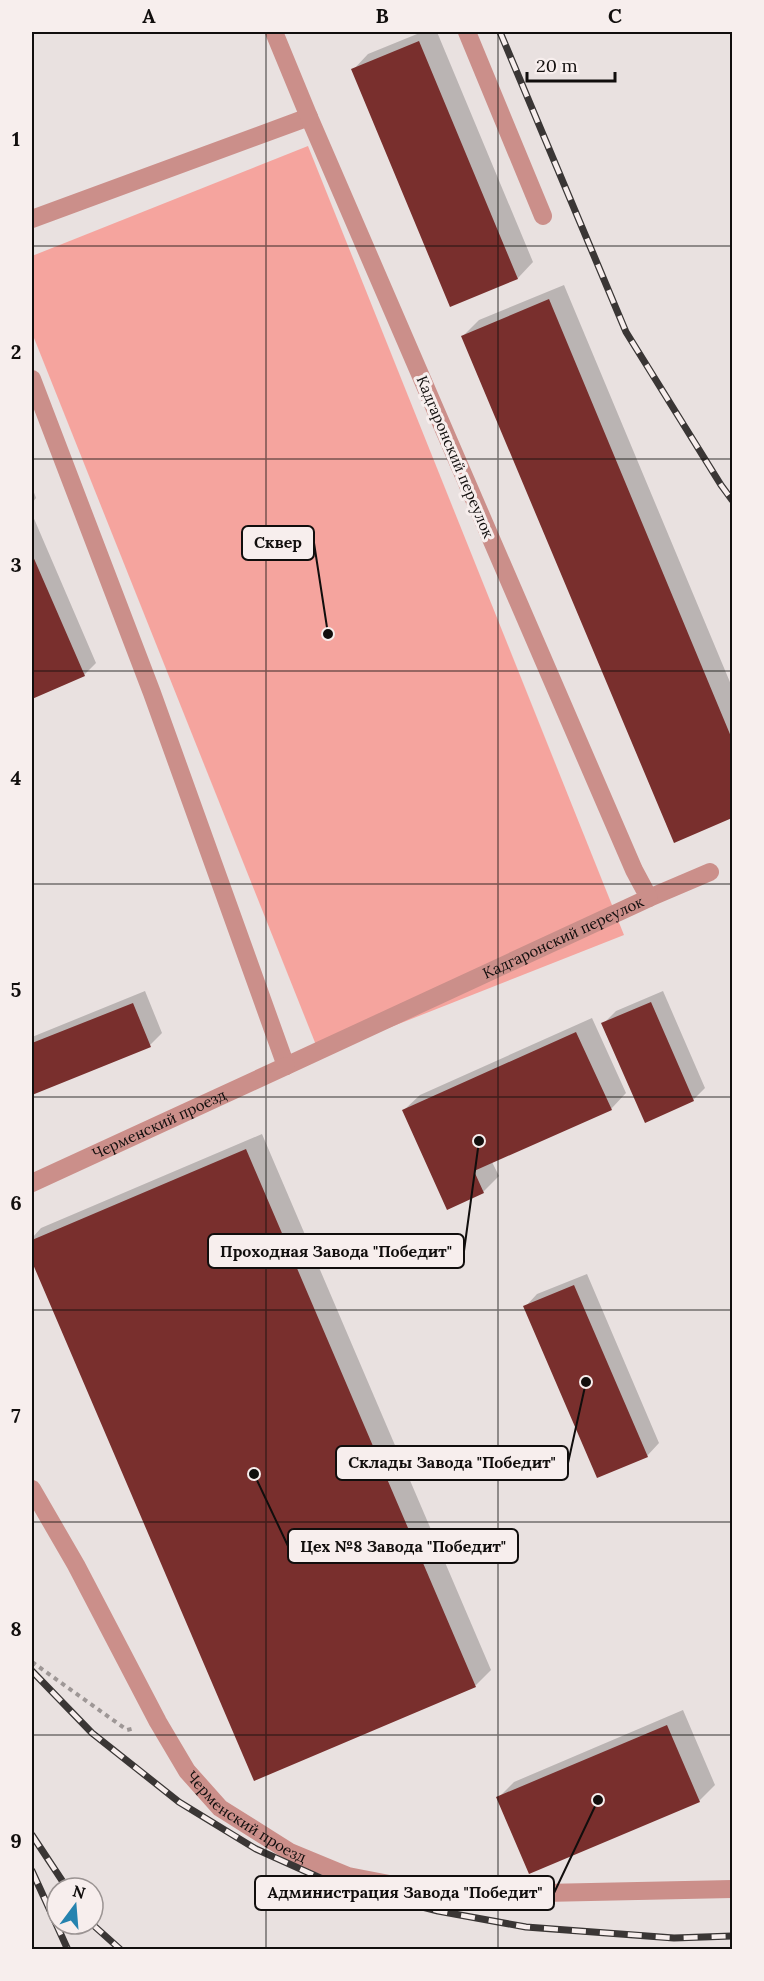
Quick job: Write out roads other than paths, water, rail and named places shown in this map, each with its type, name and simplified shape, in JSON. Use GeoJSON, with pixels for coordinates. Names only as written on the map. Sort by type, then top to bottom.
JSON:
{"type":"FeatureCollection","features":[{"type":"Feature","properties":{"kind":"street","name":"Кадгаронский переулок"},"geometry":{"type":"LineString","coordinates":[[274,32],[630,859],[649,898],[286,1066]]}},
{"type":"Feature","properties":{"kind":"street"},"geometry":{"type":"LineString","coordinates":[[467,32],[543,216]]}},
{"type":"Feature","properties":{"kind":"street"},"geometry":{"type":"LineString","coordinates":[[32,219],[309,117]]}},
{"type":"Feature","properties":{"kind":"street"},"geometry":{"type":"LineString","coordinates":[[32,379],[152,693],[286,1066]]}},
{"type":"Feature","properties":{"kind":"street"},"geometry":{"type":"LineString","coordinates":[[649,898],[710,872]]}},
{"type":"Feature","properties":{"kind":"street","name":"Черменский проезд"},"geometry":{"type":"LineString","coordinates":[[32,1183],[286,1066]]}},
{"type":"Feature","properties":{"kind":"street","name":"Черменский проезд"},"geometry":{"type":"LineString","coordinates":[[32,1489],[76,1565],[158,1722],[187,1771],[220,1808],[290,1852],[348,1876],[446,1895],[732,1889]]}},
{"type":"Feature","properties":{"kind":"railway"},"geometry":{"type":"LineString","coordinates":[[500,32],[626,332],[732,500]]}},
{"type":"Feature","properties":{"kind":"railway"},"geometry":{"type":"LineString","coordinates":[[32,1671],[92,1733],[179,1802],[256,1849],[336,1885],[438,1911],[526,1927],[674,1938],[732,1936]]}},
{"type":"Feature","properties":{"kind":"railway"},"geometry":{"type":"LineString","coordinates":[[32,1835],[59,1876]]}},
{"type":"Feature","properties":{"kind":"railway"},"geometry":{"type":"LineString","coordinates":[[32,1871],[68,1950]]}},
{"type":"Feature","properties":{"kind":"railway"},"geometry":{"type":"LineString","coordinates":[[105,1936],[121,1950]]}},
{"type":"Feature","properties":{"kind":"place","name":"Сквер"},"geometry":{"type":"Point","coordinates":[328,634]}},
{"type":"Feature","properties":{"kind":"place","name":"Проходная Завода \"Победит\""},"geometry":{"type":"Point","coordinates":[479,1141]}},
{"type":"Feature","properties":{"kind":"place","name":"Склады Завода \"Победит\""},"geometry":{"type":"Point","coordinates":[586,1382]}},
{"type":"Feature","properties":{"kind":"place","name":"Цех №8 Завода \"Победит\""},"geometry":{"type":"Point","coordinates":[254,1474]}},
{"type":"Feature","properties":{"kind":"place","name":"Администрация Завода \"Победит\""},"geometry":{"type":"Point","coordinates":[598,1800]}}]}
